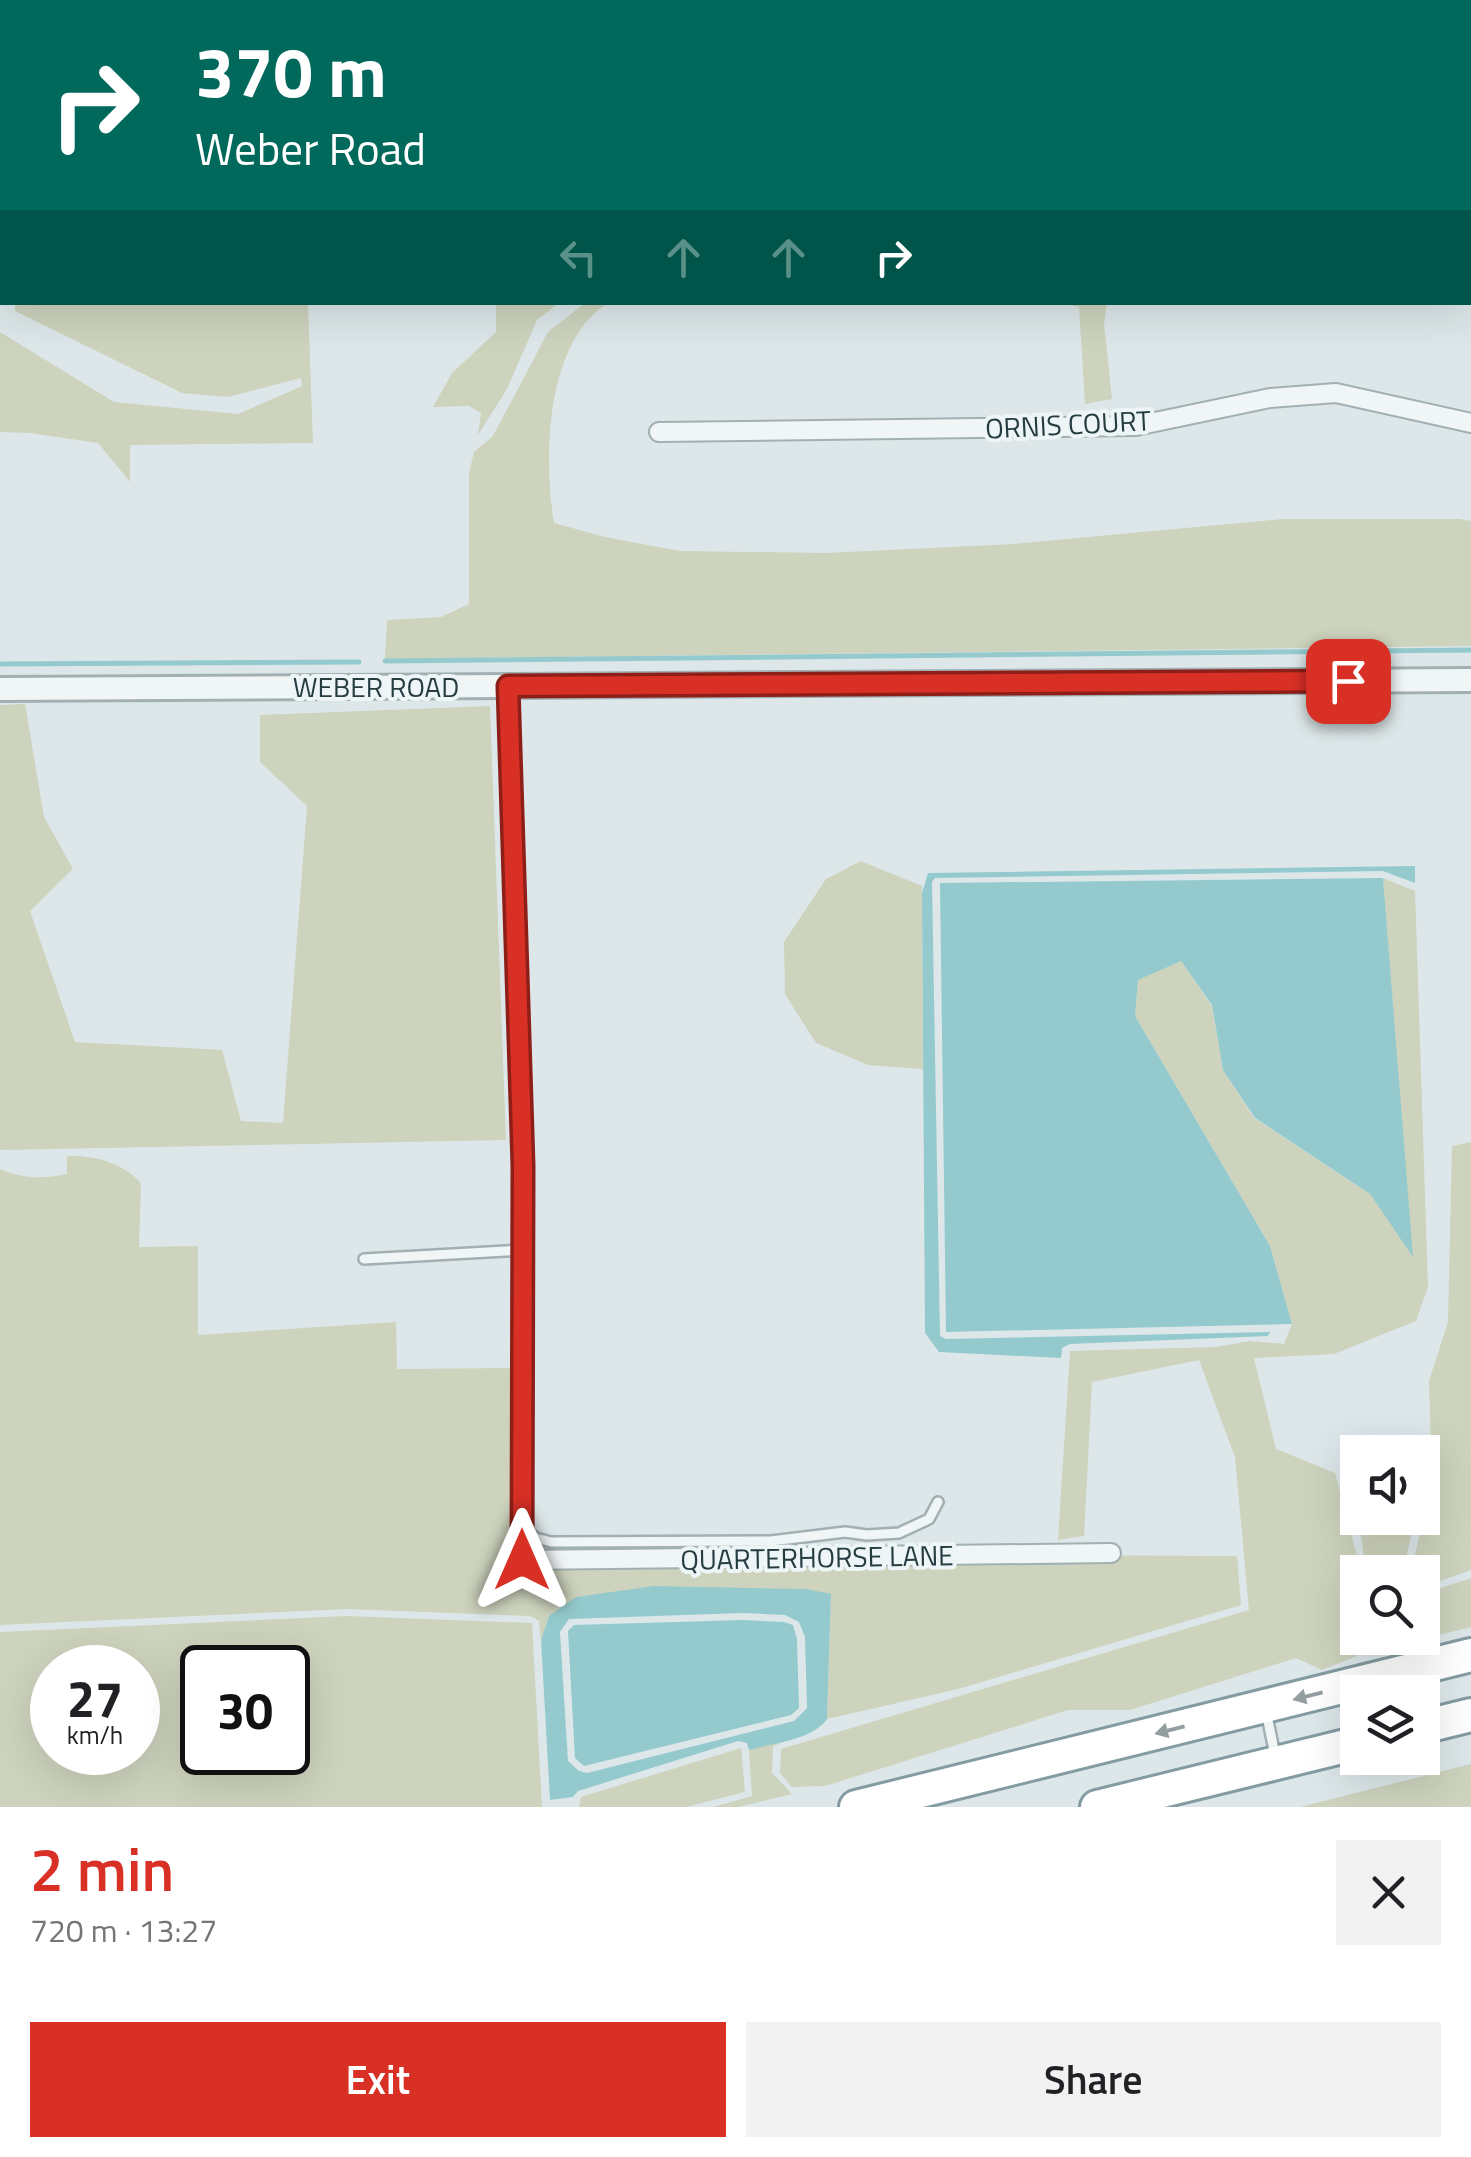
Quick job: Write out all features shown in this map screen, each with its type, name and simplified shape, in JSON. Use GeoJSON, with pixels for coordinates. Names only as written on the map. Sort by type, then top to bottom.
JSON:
{"type":"FeatureCollection","features":[{"type":"Feature","properties":{"kind":"highway"},"geometry":{"type":"LineString","coordinates":[[856,1807],[1471,1656]]}},
{"type":"Feature","properties":{"kind":"highway"},"geometry":{"type":"LineString","coordinates":[[1440,1723],[1471,1715]]}},
{"type":"Feature","properties":{"kind":"highway"},"geometry":{"type":"LineString","coordinates":[[1096,1807],[1340,1747]]}},
{"type":"Feature","properties":{"kind":"street","name":"ORNIS COURT"},"geometry":{"type":"LineString","coordinates":[[659,432],[1136,426],[1270,398],[1336,393],[1471,423]]}},
{"type":"Feature","properties":{"kind":"street","name":"WEBER ROAD"},"geometry":{"type":"LineString","coordinates":[[0,689],[1471,680]]}},
{"type":"Feature","properties":{"kind":"street"},"geometry":{"type":"LineString","coordinates":[[508,686],[523,1250],[522,1527]]}},
{"type":"Feature","properties":{"kind":"street","name":"QUARTERHORSE LANE"},"geometry":{"type":"LineString","coordinates":[[522,1527],[522,1560],[1110,1552]]}},
{"type":"Feature","properties":{"kind":"lane"},"geometry":{"type":"LineString","coordinates":[[364,1259],[523,1250]]}},
{"type":"Feature","properties":{"kind":"lane"},"geometry":{"type":"LineString","coordinates":[[522,1527],[536,1538],[551,1542],[771,1541],[845,1532],[898,1532],[929,1519],[938,1502]]}},
{"type":"Feature","properties":{"kind":"lane"},"geometry":{"type":"LineString","coordinates":[[1265,1706],[1276,1762]]}},
{"type":"Feature","properties":{"kind":"green space"},"geometry":{"type":"Polygon","coordinates":[[[15,305],[308,305],[313,443],[130,445],[130,482],[98,443],[0,432],[0,332],[114,402],[238,414],[302,386],[301,378],[228,397],[182,393],[15,311],[15,305]]]}},
{"type":"Feature","properties":{"kind":"green space"},"geometry":{"type":"Polygon","coordinates":[[[496,305],[556,305],[537,320],[507,389],[478,435],[481,413],[469,406],[433,407],[452,373],[496,332],[496,305]]]}},
{"type":"Feature","properties":{"kind":"green space"},"geometry":{"type":"Polygon","coordinates":[[[582,305],[606,305],[587,321],[561,372],[550,435],[554,523],[680,551],[826,553],[1014,544],[1283,519],[1460,519],[1471,521],[1471,646],[385,659],[387,620],[441,617],[469,604],[469,473],[474,452],[493,436],[548,332],[582,305]]]}},
{"type":"Feature","properties":{"kind":"green space"},"geometry":{"type":"Polygon","coordinates":[[[1071,305],[1107,305],[1104,323],[1112,399],[1085,404],[1079,307],[1071,305]]]}},
{"type":"Feature","properties":{"kind":"green space"},"geometry":{"type":"Polygon","coordinates":[[[25,704],[44,817],[73,869],[30,911],[75,1042],[222,1050],[241,1121],[283,1123],[307,806],[260,762],[260,715],[490,706],[506,1140],[0,1150],[0,705],[25,704]]]}},
{"type":"Feature","properties":{"kind":"green space"},"geometry":{"type":"Polygon","coordinates":[[[861,861],[922,886],[923,1069],[868,1065],[816,1043],[785,994],[784,942],[826,879],[861,861]]]}},
{"type":"Feature","properties":{"kind":"green space"},"geometry":{"type":"Polygon","coordinates":[[[1383,878],[1415,891],[1428,1287],[1416,1321],[1334,1354],[1254,1358],[1276,1449],[1335,1473],[1340,1492],[1340,1535],[1351,1535],[1357,1555],[1340,1555],[1340,1655],[1359,1655],[1322,1670],[1296,1658],[1130,1710],[1068,1710],[825,1786],[792,1787],[780,1773],[781,1749],[1249,1610],[1235,1457],[1199,1360],[1092,1382],[1084,1536],[1058,1540],[1070,1351],[1216,1347],[1250,1341],[1284,1344],[1292,1324],[1270,1246],[1135,1016],[1138,979],[1181,961],[1212,1006],[1223,1070],[1254,1118],[1370,1194],[1412,1254],[1383,878]]]}},
{"type":"Feature","properties":{"kind":"green space"},"geometry":{"type":"Polygon","coordinates":[[[1471,1142],[1471,1570],[1440,1581],[1440,1555],[1415,1555],[1419,1535],[1440,1535],[1440,1435],[1431,1435],[1429,1381],[1448,1322],[1452,1146],[1471,1142]]]}},
{"type":"Feature","properties":{"kind":"green space"},"geometry":{"type":"Polygon","coordinates":[[[67,1156],[107,1161],[141,1183],[139,1247],[198,1246],[198,1335],[396,1322],[397,1369],[518,1368],[526,1547],[833,1554],[1237,1556],[1241,1605],[958,1689],[827,1719],[831,1594],[549,1616],[541,1640],[539,1621],[530,1616],[347,1609],[0,1625],[0,1169],[33,1177],[67,1174],[67,1156]]]}},
{"type":"Feature","properties":{"kind":"green space"},"geometry":{"type":"Polygon","coordinates":[[[1361,1535],[1411,1535],[1407,1555],[1364,1555],[1361,1535]]]}},
{"type":"Feature","properties":{"kind":"green space"},"geometry":{"type":"Polygon","coordinates":[[[1471,1578],[1471,1627],[1440,1635],[1440,1588],[1471,1578]]]}},
{"type":"Feature","properties":{"kind":"green space"},"geometry":{"type":"Polygon","coordinates":[[[346,1616],[532,1623],[542,1807],[0,1807],[0,1632],[346,1616]]]}},
{"type":"Feature","properties":{"kind":"green space"},"geometry":{"type":"Polygon","coordinates":[[[784,1740],[773,1747],[772,1773],[792,1794],[738,1807],[713,1807],[752,1796],[749,1750],[784,1740]]]}},
{"type":"Feature","properties":{"kind":"green space"},"geometry":{"type":"Polygon","coordinates":[[[741,1748],[745,1792],[686,1807],[579,1807],[581,1797],[741,1748]]]}},
{"type":"Feature","properties":{"kind":"green space"},"geometry":{"type":"Polygon","coordinates":[[[1471,1764],[1471,1807],[1300,1807],[1440,1775],[1440,1772],[1471,1764]]]}},
{"type":"Feature","properties":{"kind":"water"},"geometry":{"type":"Polygon","coordinates":[[[1415,866],[1415,883],[1383,871],[935,878],[932,882],[940,1336],[946,1339],[1270,1332],[1268,1336],[1070,1344],[1062,1348],[1061,1358],[939,1352],[925,1333],[922,893],[928,873],[1415,866]]]}},
{"type":"Feature","properties":{"kind":"water"},"geometry":{"type":"Polygon","coordinates":[[[1383,878],[1413,1257],[1370,1194],[1255,1118],[1223,1070],[1212,1005],[1181,961],[1138,980],[1135,1016],[1270,1246],[1292,1324],[946,1332],[940,883],[1383,878]]]}},
{"type":"Feature","properties":{"kind":"water"},"geometry":{"type":"Polygon","coordinates":[[[654,1586],[806,1589],[831,1594],[827,1719],[812,1732],[792,1740],[749,1750],[747,1743],[738,1741],[578,1791],[573,1797],[550,1800],[541,1640],[549,1616],[576,1597],[654,1586]],[[785,1615],[569,1619],[560,1632],[568,1761],[587,1773],[794,1721],[807,1708],[805,1637],[799,1622],[785,1615]]]}},
{"type":"Feature","properties":{"kind":"water"},"geometry":{"type":"Polygon","coordinates":[[[744,1620],[793,1625],[799,1708],[791,1715],[584,1766],[575,1758],[568,1631],[574,1625],[744,1620]]]}},
{"type":"Feature","properties":{"kind":"waterway"},"geometry":{"type":"LineString","coordinates":[[385,661],[1471,650]]}},
{"type":"Feature","properties":{"kind":"waterway"},"geometry":{"type":"LineString","coordinates":[[0,664],[359,662]]}},
{"type":"Feature","properties":{"kind":"route"},"geometry":{"type":"LineString","coordinates":[[522,1560],[523,1166],[508,686],[1348,681]]}}]}
